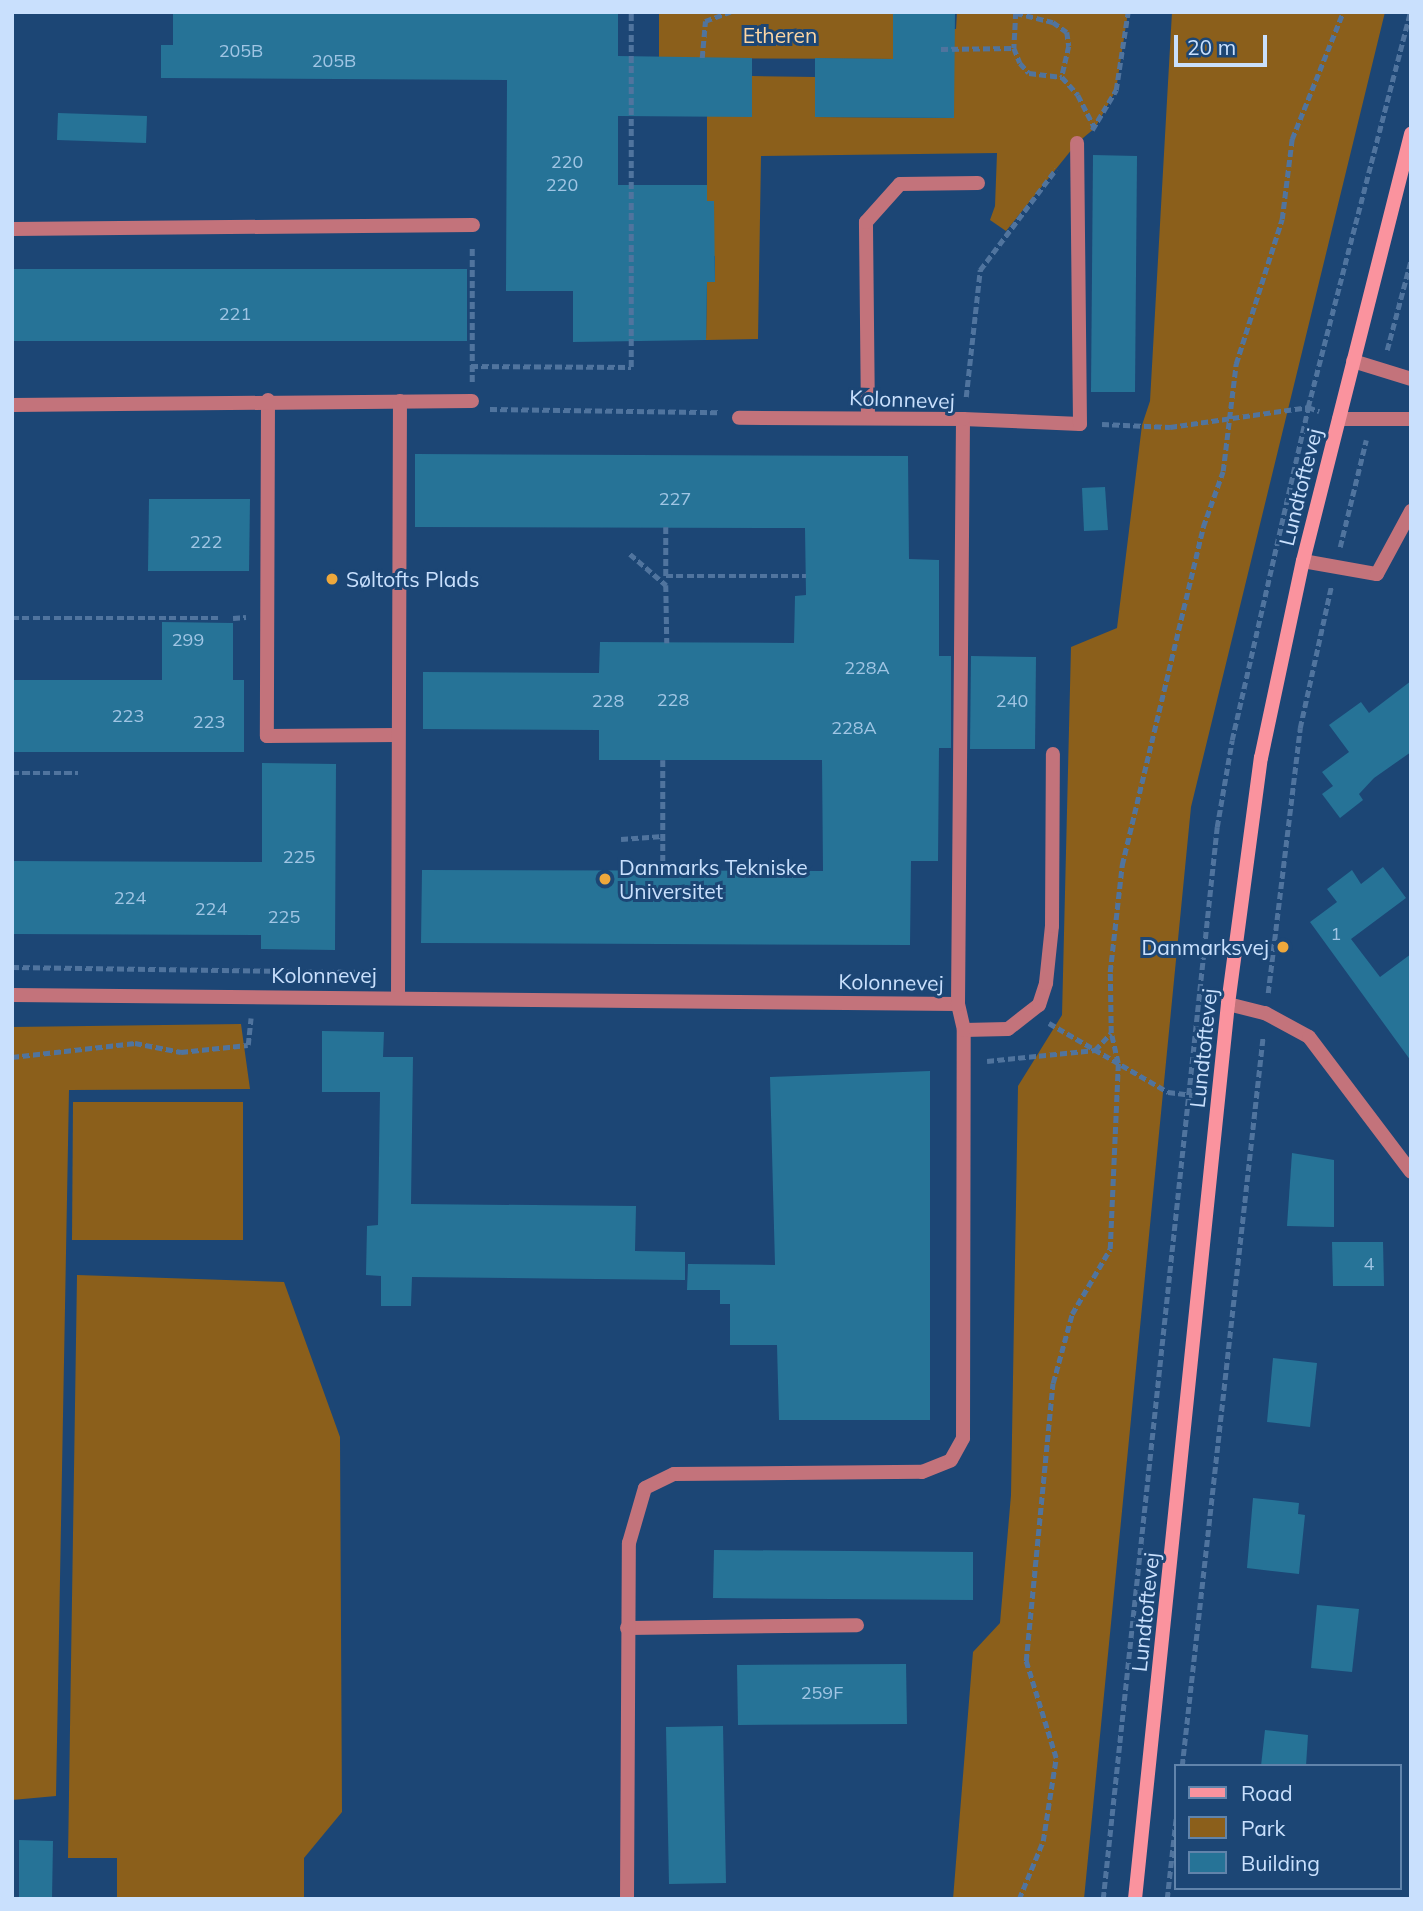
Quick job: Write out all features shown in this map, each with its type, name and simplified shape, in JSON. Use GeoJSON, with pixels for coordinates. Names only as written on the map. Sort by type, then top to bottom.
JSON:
{"type":"FeatureCollection","features":[{"type":"Feature","properties":{"kind":"street","name":"Lundtoftevej"},"geometry":{"type":"LineString","coordinates":[[1135,1899],[1228,1004],[1261,758],[1303,561],[1411,133]]}},
{"type":"Feature","properties":{"kind":"street"},"geometry":{"type":"LineString","coordinates":[[964,419],[1080,424],[1077,143]]}},
{"type":"Feature","properties":{"kind":"street"},"geometry":{"type":"LineString","coordinates":[[867,418],[866,222],[900,184],[978,183]]}},
{"type":"Feature","properties":{"kind":"street"},"geometry":{"type":"LineString","coordinates":[[12,229],[473,225]]}},
{"type":"Feature","properties":{"kind":"street"},"geometry":{"type":"LineString","coordinates":[[1353,361],[1411,379]]}},
{"type":"Feature","properties":{"kind":"street"},"geometry":{"type":"LineString","coordinates":[[12,405],[268,400],[472,401]]}},
{"type":"Feature","properties":{"kind":"street"},"geometry":{"type":"LineString","coordinates":[[268,400],[267,736],[398,735]]}},
{"type":"Feature","properties":{"kind":"street"},"geometry":{"type":"LineString","coordinates":[[398,996],[400,401]]}},
{"type":"Feature","properties":{"kind":"street","name":"Kolonnevej"},"geometry":{"type":"LineString","coordinates":[[12,995],[398,996],[958,1004],[964,419],[739,418]]}},
{"type":"Feature","properties":{"kind":"street"},"geometry":{"type":"LineString","coordinates":[[1339,419],[1411,419]]}},
{"type":"Feature","properties":{"kind":"street"},"geometry":{"type":"LineString","coordinates":[[1303,561],[1377,574],[1411,511]]}},
{"type":"Feature","properties":{"kind":"street"},"geometry":{"type":"LineString","coordinates":[[964,1030],[1008,1029],[1039,1005],[1046,983],[1052,926],[1053,754]]}},
{"type":"Feature","properties":{"kind":"street"},"geometry":{"type":"LineString","coordinates":[[627,1899],[629,1543],[645,1488],[674,1474],[922,1472],[951,1460],[963,1438],[964,1030],[958,1004]]}},
{"type":"Feature","properties":{"kind":"street"},"geometry":{"type":"LineString","coordinates":[[1228,1004],[1265,1013],[1309,1037],[1411,1172]]}},
{"type":"Feature","properties":{"kind":"street"},"geometry":{"type":"LineString","coordinates":[[627,1628],[856,1625]]}},
{"type":"Feature","properties":{"kind":"path"},"geometry":{"type":"LineString","coordinates":[[471,366],[631,367],[631,12]]}},
{"type":"Feature","properties":{"kind":"path"},"geometry":{"type":"LineString","coordinates":[[702,58],[705,21],[730,12]]}},
{"type":"Feature","properties":{"kind":"path"},"geometry":{"type":"LineString","coordinates":[[964,419],[980,270],[1077,143],[1095,128],[1116,90],[1129,12]]}},
{"type":"Feature","properties":{"kind":"path"},"geometry":{"type":"LineString","coordinates":[[1019,1899],[1043,1841],[1056,1758],[1026,1661],[1053,1383],[1072,1314],[1110,1250],[1118,1063],[1111,1033],[1110,972],[1122,865],[1203,527],[1223,471],[1236,364],[1282,219],[1292,139],[1343,12]]}},
{"type":"Feature","properties":{"kind":"path"},"geometry":{"type":"LineString","coordinates":[[1062,76],[1069,46],[1067,32],[1053,22],[1016,13],[1014,48],[1029,73],[1062,76],[1078,95],[1095,128]]}},
{"type":"Feature","properties":{"kind":"path"},"geometry":{"type":"LineString","coordinates":[[941,48],[1014,48]]}},
{"type":"Feature","properties":{"kind":"path"},"geometry":{"type":"LineString","coordinates":[[473,225],[472,401],[482,409],[728,412],[739,418]]}},
{"type":"Feature","properties":{"kind":"path"},"geometry":{"type":"LineString","coordinates":[[1384,369],[1411,260]]}},
{"type":"Feature","properties":{"kind":"path"},"geometry":{"type":"LineString","coordinates":[[1080,424],[1170,427],[1308,407]]}},
{"type":"Feature","properties":{"kind":"path"},"geometry":{"type":"LineString","coordinates":[[1182,1764],[1265,1013],[1300,729],[1371,419]]}},
{"type":"Feature","properties":{"kind":"path"},"geometry":{"type":"LineString","coordinates":[[666,527],[667,643]]}},
{"type":"Feature","properties":{"kind":"path"},"geometry":{"type":"LineString","coordinates":[[630,554],[666,585]]}},
{"type":"Feature","properties":{"kind":"path"},"geometry":{"type":"LineString","coordinates":[[666,576],[806,576]]}},
{"type":"Feature","properties":{"kind":"path"},"geometry":{"type":"LineString","coordinates":[[12,618],[221,618]]}},
{"type":"Feature","properties":{"kind":"path"},"geometry":{"type":"LineString","coordinates":[[663,760],[663,871]]}},
{"type":"Feature","properties":{"kind":"path"},"geometry":{"type":"LineString","coordinates":[[12,773],[78,773]]}},
{"type":"Feature","properties":{"kind":"path"},"geometry":{"type":"LineString","coordinates":[[621,839],[663,835]]}},
{"type":"Feature","properties":{"kind":"path"},"geometry":{"type":"LineString","coordinates":[[12,967],[396,972]]}},
{"type":"Feature","properties":{"kind":"path"},"geometry":{"type":"LineString","coordinates":[[12,1057],[135,1043],[181,1052],[248,1045],[254,995]]}},
{"type":"Feature","properties":{"kind":"path"},"geometry":{"type":"LineString","coordinates":[[1031,1012],[1168,1092],[1218,1097]]}},
{"type":"Feature","properties":{"kind":"path"},"geometry":{"type":"LineString","coordinates":[[964,1062],[1095,1050],[1111,1033]]}},
{"type":"Feature","properties":{"kind":"path"},"geometry":{"type":"LineString","coordinates":[[1167,1899],[1174,1835]]}},
{"type":"Feature","properties":{"kind":"green space","name":"Etheren"},"geometry":{"type":"Polygon","coordinates":[[[659,12],[893,12],[901,59],[659,58],[659,12]]]}},
{"type":"Feature","properties":{"kind":"green space"},"geometry":{"type":"Polygon","coordinates":[[[957,12],[1128,12],[1116,90],[1095,128],[1077,143],[1006,231],[990,220],[995,206],[997,153],[761,156],[758,339],[706,340],[707,282],[715,281],[715,256],[706,256],[714,212],[714,201],[707,201],[707,116],[752,116],[752,76],[815,77],[815,117],[954,118],[954,58],[941,29],[956,29],[957,12]]]}},
{"type":"Feature","properties":{"kind":"green space"},"geometry":{"type":"Polygon","coordinates":[[[1172,12],[1385,12],[1191,807],[1084,1899],[953,1899],[973,1652],[1000,1623],[1011,1495],[1018,1086],[1062,1015],[1071,647],[1117,628],[1142,425],[1150,401],[1172,12]]]}},
{"type":"Feature","properties":{"kind":"green space"},"geometry":{"type":"Polygon","coordinates":[[[241,1024],[250,1089],[69,1090],[56,1796],[12,1800],[12,1027],[241,1024]]]}},
{"type":"Feature","properties":{"kind":"green space"},"geometry":{"type":"Polygon","coordinates":[[[73,1102],[243,1102],[243,1240],[72,1240],[73,1102]]]}},
{"type":"Feature","properties":{"kind":"green space"},"geometry":{"type":"Polygon","coordinates":[[[77,1275],[284,1282],[340,1437],[342,1812],[304,1858],[304,1899],[117,1899],[117,1858],[68,1858],[77,1275]]]}},
{"type":"Feature","properties":{"kind":"building"},"geometry":{"type":"Polygon","coordinates":[[[173,12],[618,12],[618,56],[752,58],[752,117],[618,116],[618,185],[707,185],[707,201],[714,201],[715,282],[707,282],[706,340],[573,342],[573,291],[506,291],[507,80],[161,78],[161,45],[173,45],[173,12]]]}},
{"type":"Feature","properties":{"kind":"building"},"geometry":{"type":"Polygon","coordinates":[[[893,12],[955,12],[954,118],[815,117],[815,58],[893,59],[893,12]]]}},
{"type":"Feature","properties":{"kind":"building"},"geometry":{"type":"Polygon","coordinates":[[[58,113],[147,116],[146,143],[57,140],[58,113]]]}},
{"type":"Feature","properties":{"kind":"building"},"geometry":{"type":"Polygon","coordinates":[[[1093,155],[1137,156],[1135,392],[1091,392],[1093,155]]]}},
{"type":"Feature","properties":{"kind":"building"},"geometry":{"type":"Polygon","coordinates":[[[12,269],[467,269],[467,341],[12,341],[12,269]]]}},
{"type":"Feature","properties":{"kind":"building"},"geometry":{"type":"Polygon","coordinates":[[[415,454],[908,456],[909,559],[939,560],[939,656],[951,656],[951,748],[939,748],[938,861],[911,861],[910,945],[421,943],[422,870],[823,871],[822,760],[599,760],[599,730],[423,729],[423,672],[599,673],[600,642],[794,643],[795,596],[806,595],[805,528],[415,527],[415,454]]]}},
{"type":"Feature","properties":{"kind":"building"},"geometry":{"type":"Polygon","coordinates":[[[1105,487],[1108,530],[1084,531],[1082,488],[1105,487]]]}},
{"type":"Feature","properties":{"kind":"building"},"geometry":{"type":"Polygon","coordinates":[[[149,499],[250,499],[249,571],[148,571],[149,499]]]}},
{"type":"Feature","properties":{"kind":"building"},"geometry":{"type":"Polygon","coordinates":[[[162,622],[233,623],[233,680],[244,680],[244,752],[12,752],[12,680],[162,680],[162,622]]]}},
{"type":"Feature","properties":{"kind":"building"},"geometry":{"type":"Polygon","coordinates":[[[971,656],[1036,657],[1035,749],[970,749],[971,656]]]}},
{"type":"Feature","properties":{"kind":"building"},"geometry":{"type":"Polygon","coordinates":[[[1411,681],[1411,752],[1374,778],[1359,794],[1363,800],[1340,818],[1322,794],[1333,786],[1322,772],[1349,752],[1329,725],[1361,702],[1369,713],[1411,681]]]}},
{"type":"Feature","properties":{"kind":"building"},"geometry":{"type":"Polygon","coordinates":[[[262,763],[336,764],[335,950],[261,949],[261,935],[12,934],[12,861],[262,862],[262,763]]]}},
{"type":"Feature","properties":{"kind":"building"},"geometry":{"type":"Polygon","coordinates":[[[1383,867],[1406,898],[1351,939],[1380,977],[1411,954],[1411,1061],[1310,922],[1337,902],[1327,889],[1352,870],[1361,884],[1383,867]]]}},
{"type":"Feature","properties":{"kind":"building"},"geometry":{"type":"Polygon","coordinates":[[[322,1031],[384,1032],[383,1057],[413,1057],[411,1204],[636,1206],[635,1251],[685,1252],[685,1280],[412,1277],[411,1306],[381,1306],[381,1276],[366,1275],[367,1226],[378,1225],[380,1092],[322,1092],[322,1031]]]}},
{"type":"Feature","properties":{"kind":"building"},"geometry":{"type":"Polygon","coordinates":[[[930,1071],[930,1420],[779,1420],[777,1345],[730,1345],[730,1304],[720,1304],[720,1290],[687,1290],[688,1264],[775,1265],[770,1077],[930,1071]]]}},
{"type":"Feature","properties":{"kind":"building"},"geometry":{"type":"Polygon","coordinates":[[[1292,1153],[1334,1160],[1334,1227],[1287,1226],[1292,1153]]]}},
{"type":"Feature","properties":{"kind":"building"},"geometry":{"type":"Polygon","coordinates":[[[1332,1242],[1383,1242],[1384,1286],[1333,1286],[1332,1242]]]}},
{"type":"Feature","properties":{"kind":"building"},"geometry":{"type":"Polygon","coordinates":[[[1273,1358],[1317,1363],[1310,1427],[1267,1422],[1273,1358]]]}},
{"type":"Feature","properties":{"kind":"building"},"geometry":{"type":"Polygon","coordinates":[[[1253,1498],[1299,1503],[1298,1514],[1305,1515],[1299,1574],[1247,1568],[1253,1498]]]}},
{"type":"Feature","properties":{"kind":"building"},"geometry":{"type":"Polygon","coordinates":[[[714,1550],[973,1552],[973,1600],[713,1598],[714,1550]]]}},
{"type":"Feature","properties":{"kind":"building"},"geometry":{"type":"Polygon","coordinates":[[[1317,1605],[1359,1609],[1352,1672],[1311,1668],[1317,1605]]]}},
{"type":"Feature","properties":{"kind":"building"},"geometry":{"type":"Polygon","coordinates":[[[906,1664],[907,1724],[738,1725],[737,1665],[906,1664]]]}},
{"type":"Feature","properties":{"kind":"building"},"geometry":{"type":"Polygon","coordinates":[[[723,1726],[726,1883],[669,1884],[666,1727],[723,1726]]]}},
{"type":"Feature","properties":{"kind":"building"},"geometry":{"type":"Polygon","coordinates":[[[1265,1730],[1308,1735],[1306,1764],[1261,1764],[1265,1730]]]}},
{"type":"Feature","properties":{"kind":"building"},"geometry":{"type":"Polygon","coordinates":[[[19,1840],[53,1841],[52,1899],[19,1899],[19,1840]]]}},
{"type":"Feature","properties":{"kind":"place","name":"Søltofts Plads"},"geometry":{"type":"Point","coordinates":[332,579]}},
{"type":"Feature","properties":{"kind":"place","name":"Danmarks Tekniske Universitet"},"geometry":{"type":"Point","coordinates":[605,879]}},
{"type":"Feature","properties":{"kind":"place","name":"Danmarksvej"},"geometry":{"type":"Point","coordinates":[1283,947]}}]}
